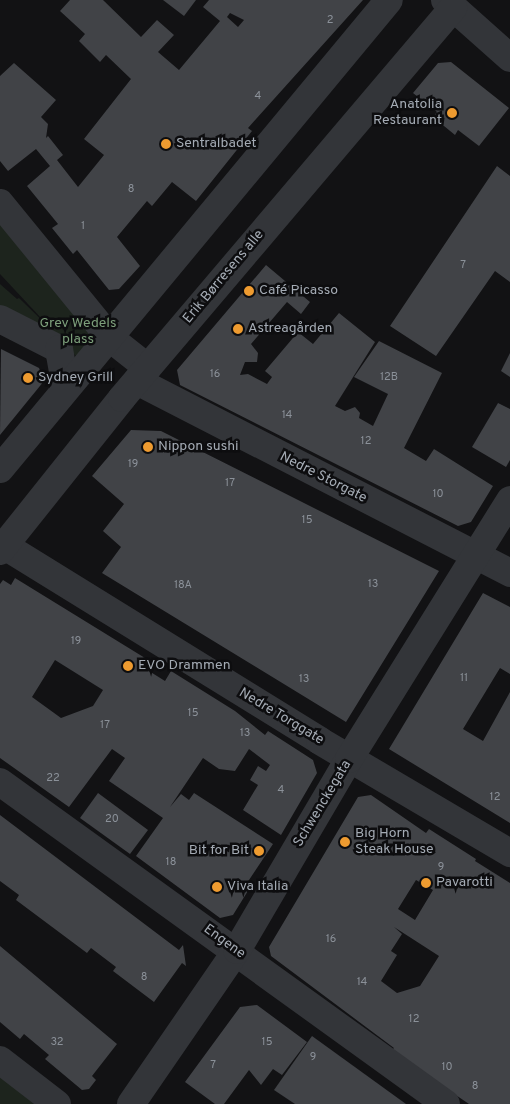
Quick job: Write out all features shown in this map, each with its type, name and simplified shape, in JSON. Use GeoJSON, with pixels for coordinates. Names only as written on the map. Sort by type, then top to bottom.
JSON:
{"type":"FeatureCollection","features":[{"type":"Feature","properties":{"kind":"street"},"geometry":{"type":"LineString","coordinates":[[0,469],[390,0]]}},
{"type":"Feature","properties":{"kind":"street"},"geometry":{"type":"LineString","coordinates":[[449,4],[510,58]]}},
{"type":"Feature","properties":{"kind":"street","name":"Erik Børresens alle"},"geometry":{"type":"LineString","coordinates":[[1,547],[449,4]]}},
{"type":"Feature","properties":{"kind":"street","name":"Nedre Storgate"},"geometry":{"type":"LineString","coordinates":[[0,203],[110,338],[143,375],[510,573]]}},
{"type":"Feature","properties":{"kind":"street"},"geometry":{"type":"LineString","coordinates":[[0,319],[59,349],[66,388]]}},
{"type":"Feature","properties":{"kind":"street","name":"Schwenckegata"},"geometry":{"type":"LineString","coordinates":[[131,1104],[237,950],[349,759],[510,500]]}},
{"type":"Feature","properties":{"kind":"street","name":"Nedre Torggate"},"geometry":{"type":"LineString","coordinates":[[1,547],[349,759],[510,854]]}},
{"type":"Feature","properties":{"kind":"street","name":"Engene"},"geometry":{"type":"LineString","coordinates":[[0,782],[237,950],[446,1104]]}},
{"type":"Feature","properties":{"kind":"street"},"geometry":{"type":"LineString","coordinates":[[0,1060],[57,1104]]}},
{"type":"Feature","properties":{"kind":"green space","name":"Grev Wedels plass"},"geometry":{"type":"Polygon","coordinates":[[[0,203],[110,338],[87,367],[74,354],[0,318],[0,284],[17,299],[19,298],[55,333],[0,274],[0,203]]]}},
{"type":"Feature","properties":{"kind":"green space"},"geometry":{"type":"Polygon","coordinates":[[[0,1074],[36,1104],[0,1104],[0,1074]]]}},
{"type":"Feature","properties":{"kind":"building","name":"Sentralbadet"},"geometry":{"type":"Polygon","coordinates":[[[70,0],[103,0],[141,37],[157,20],[174,35],[158,52],[179,70],[220,21],[203,7],[209,0],[363,0],[248,128],[252,131],[196,201],[172,182],[152,206],[147,201],[117,237],[140,266],[119,289],[109,290],[77,250],[73,254],[52,228],[58,224],[27,186],[50,166],[36,149],[8,171],[0,161],[0,76],[14,63],[56,100],[41,117],[48,124],[46,138],[48,136],[63,155],[57,160],[78,187],[104,155],[84,139],[131,79],[106,55],[100,62],[79,41],[85,34],[60,11],[70,0]],[[230,13],[227,17],[238,27],[244,20],[230,13]]]}},
{"type":"Feature","properties":{"kind":"building"},"geometry":{"type":"Polygon","coordinates":[[[163,0],[196,0],[184,16],[163,0]]]}},
{"type":"Feature","properties":{"kind":"building"},"geometry":{"type":"Polygon","coordinates":[[[451,62],[509,108],[479,146],[458,130],[455,135],[433,117],[437,112],[413,93],[438,63],[451,62]]]}},
{"type":"Feature","properties":{"kind":"building"},"geometry":{"type":"Polygon","coordinates":[[[497,166],[510,176],[510,282],[495,271],[436,356],[390,326],[497,166]]]}},
{"type":"Feature","properties":{"kind":"building"},"geometry":{"type":"Polygon","coordinates":[[[266,265],[310,302],[301,314],[287,302],[251,344],[258,353],[257,362],[245,362],[240,375],[248,374],[267,384],[272,377],[265,371],[298,332],[313,344],[339,313],[375,342],[335,406],[345,411],[355,407],[360,413],[359,418],[373,426],[388,394],[354,377],[379,341],[442,373],[404,448],[426,461],[434,449],[493,486],[471,522],[458,526],[180,385],[177,370],[266,265]]]}},
{"type":"Feature","properties":{"kind":"building"},"geometry":{"type":"Polygon","coordinates":[[[1,349],[39,368],[44,381],[0,435],[1,349]]]}},
{"type":"Feature","properties":{"kind":"building"},"geometry":{"type":"Polygon","coordinates":[[[510,353],[510,377],[501,371],[510,353]]]}},
{"type":"Feature","properties":{"kind":"building"},"geometry":{"type":"Polygon","coordinates":[[[498,403],[510,409],[510,460],[506,467],[472,447],[498,403]]]}},
{"type":"Feature","properties":{"kind":"building"},"geometry":{"type":"Polygon","coordinates":[[[131,430],[161,431],[439,571],[346,722],[102,573],[121,547],[103,531],[124,504],[92,476],[131,430]]]}},
{"type":"Feature","properties":{"kind":"building"},"geometry":{"type":"Polygon","coordinates":[[[15,578],[145,658],[141,666],[165,681],[171,671],[235,711],[265,735],[268,731],[313,760],[317,773],[281,835],[243,810],[258,785],[250,780],[258,766],[266,771],[270,765],[249,749],[235,771],[219,769],[203,758],[170,807],[181,794],[189,800],[194,793],[273,844],[247,883],[251,886],[233,915],[220,918],[136,856],[163,818],[109,781],[125,758],[112,749],[69,807],[0,758],[0,584],[3,580],[11,585],[15,578]],[[55,660],[32,697],[61,718],[93,706],[103,690],[55,660]]]}},
{"type":"Feature","properties":{"kind":"building"},"geometry":{"type":"Polygon","coordinates":[[[483,593],[510,607],[510,674],[500,668],[463,729],[483,741],[510,692],[510,823],[389,749],[483,593]]]}},
{"type":"Feature","properties":{"kind":"building"},"geometry":{"type":"Polygon","coordinates":[[[98,793],[148,830],[130,854],[80,818],[98,793]]]}},
{"type":"Feature","properties":{"kind":"building"},"geometry":{"type":"Polygon","coordinates":[[[371,795],[426,833],[429,829],[510,883],[510,1104],[469,1104],[391,1051],[394,1048],[271,956],[269,947],[358,797],[371,795]],[[416,880],[398,909],[415,920],[433,890],[416,880]],[[394,927],[402,934],[391,951],[397,955],[381,981],[397,993],[420,986],[439,956],[394,927]]]}},
{"type":"Feature","properties":{"kind":"building"},"geometry":{"type":"Polygon","coordinates":[[[0,815],[179,950],[183,945],[186,966],[182,963],[154,1002],[113,971],[116,967],[91,948],[87,953],[16,900],[19,895],[0,881],[0,815]]]}},
{"type":"Feature","properties":{"kind":"building"},"geometry":{"type":"Polygon","coordinates":[[[0,946],[117,1044],[92,1076],[96,1080],[89,1089],[82,1090],[45,1059],[49,1055],[24,1034],[20,1039],[0,1022],[0,946]]]}},
{"type":"Feature","properties":{"kind":"building"},"geometry":{"type":"Polygon","coordinates":[[[257,1005],[307,1042],[282,1075],[273,1069],[261,1085],[249,1070],[224,1104],[215,1104],[185,1082],[240,1007],[257,1005]]]}},
{"type":"Feature","properties":{"kind":"building"},"geometry":{"type":"Polygon","coordinates":[[[312,1036],[406,1104],[295,1104],[274,1090],[312,1036]]]}},
{"type":"Feature","properties":{"kind":"place","name":"Anatolia Restaurant"},"geometry":{"type":"Point","coordinates":[452,113]}},
{"type":"Feature","properties":{"kind":"place","name":"Sentralbadet"},"geometry":{"type":"Point","coordinates":[166,144]}},
{"type":"Feature","properties":{"kind":"place","name":"Café Picasso"},"geometry":{"type":"Point","coordinates":[249,291]}},
{"type":"Feature","properties":{"kind":"place","name":"Astreagården"},"geometry":{"type":"Point","coordinates":[238,329]}},
{"type":"Feature","properties":{"kind":"place","name":"Sydney Grill"},"geometry":{"type":"Point","coordinates":[28,378]}},
{"type":"Feature","properties":{"kind":"place","name":"Nippon sushi"},"geometry":{"type":"Point","coordinates":[148,447]}},
{"type":"Feature","properties":{"kind":"place","name":"EVO Drammen"},"geometry":{"type":"Point","coordinates":[128,666]}},
{"type":"Feature","properties":{"kind":"place","name":"Big Horn Steak House"},"geometry":{"type":"Point","coordinates":[345,842]}},
{"type":"Feature","properties":{"kind":"place","name":"Bit for Bit"},"geometry":{"type":"Point","coordinates":[259,851]}},
{"type":"Feature","properties":{"kind":"place","name":"Pavarotti"},"geometry":{"type":"Point","coordinates":[426,883]}},
{"type":"Feature","properties":{"kind":"place","name":"Viva Italia"},"geometry":{"type":"Point","coordinates":[217,887]}}]}
